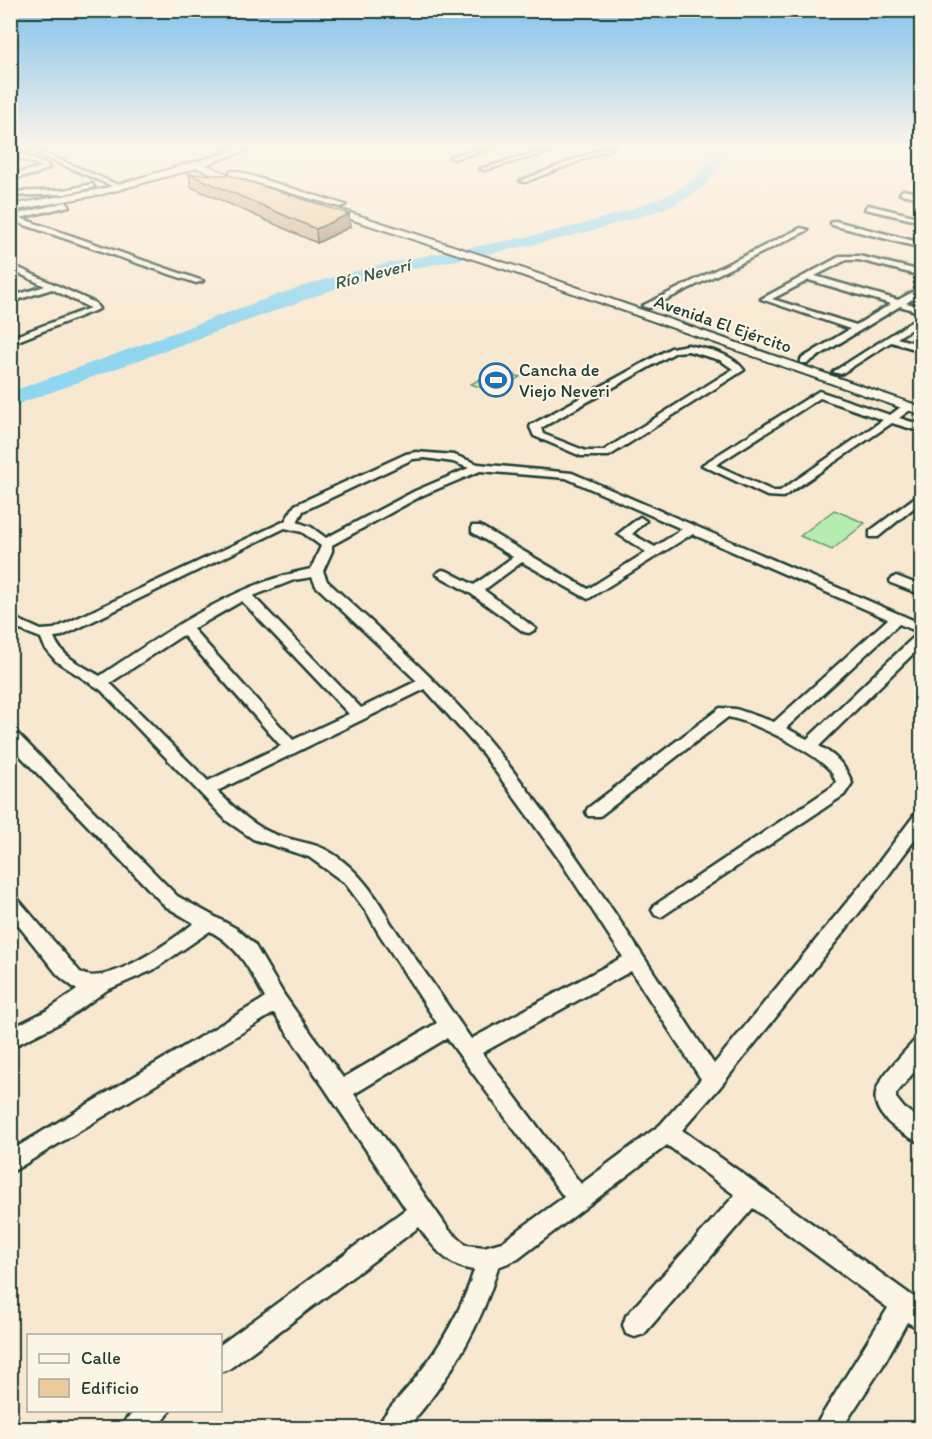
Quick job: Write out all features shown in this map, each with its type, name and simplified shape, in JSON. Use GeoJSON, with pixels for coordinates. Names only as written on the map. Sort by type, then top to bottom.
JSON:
{"type":"FeatureCollection","features":[{"type":"Feature","properties":{"kind":"street"},"geometry":{"type":"LineString","coordinates":[[11,214],[199,281]]}},
{"type":"Feature","properties":{"kind":"street","name":"Avenida El Ejército"},"geometry":{"type":"LineString","coordinates":[[344,214],[514,269],[921,411]]}},
{"type":"Feature","properties":{"kind":"street","name":"Avenida El Ejército"},"geometry":{"type":"LineString","coordinates":[[372,214],[528,264],[921,400]]}},
{"type":"Feature","properties":{"kind":"street"},"geometry":{"type":"LineString","coordinates":[[897,214],[921,220]]}},
{"type":"Feature","properties":{"kind":"street"},"geometry":{"type":"LineString","coordinates":[[835,223],[921,246]]}},
{"type":"Feature","properties":{"kind":"street"},"geometry":{"type":"LineString","coordinates":[[646,306],[804,230]]}},
{"type":"Feature","properties":{"kind":"street"},"geometry":{"type":"LineString","coordinates":[[856,328],[765,299],[844,258],[851,257],[921,274]]}},
{"type":"Feature","properties":{"kind":"street"},"geometry":{"type":"LineString","coordinates":[[10,266],[92,305],[95,309],[10,341]]}},
{"type":"Feature","properties":{"kind":"street"},"geometry":{"type":"LineString","coordinates":[[809,277],[921,310]]}},
{"type":"Feature","properties":{"kind":"street"},"geometry":{"type":"LineString","coordinates":[[10,300],[53,286]]}},
{"type":"Feature","properties":{"kind":"street"},"geometry":{"type":"LineString","coordinates":[[804,361],[921,289]]}},
{"type":"Feature","properties":{"kind":"street"},"geometry":{"type":"LineString","coordinates":[[838,372],[921,318]]}},
{"type":"Feature","properties":{"kind":"street"},"geometry":{"type":"LineString","coordinates":[[890,339],[921,348]]}},
{"type":"Feature","properties":{"kind":"street"},"geometry":{"type":"LineString","coordinates":[[715,354],[733,363],[739,370],[605,454],[585,454],[539,436],[536,432],[535,427],[674,350],[688,348],[715,354],[729,344]]}},
{"type":"Feature","properties":{"kind":"street"},"geometry":{"type":"LineString","coordinates":[[909,406],[891,419],[783,494],[771,494],[708,465],[819,394],[891,419],[921,429]]}},
{"type":"Feature","properties":{"kind":"street"},"geometry":{"type":"LineString","coordinates":[[290,524],[298,508],[404,457],[427,455],[459,460],[475,467],[568,475],[921,629]]}},
{"type":"Feature","properties":{"kind":"street"},"geometry":{"type":"LineString","coordinates":[[326,543],[419,493],[475,470],[475,467]]}},
{"type":"Feature","properties":{"kind":"street"},"geometry":{"type":"LineString","coordinates":[[874,534],[921,495]]}},
{"type":"Feature","properties":{"kind":"street"},"geometry":{"type":"LineString","coordinates":[[640,521],[624,534],[655,552]]}},
{"type":"Feature","properties":{"kind":"street"},"geometry":{"type":"LineString","coordinates":[[10,620],[33,632],[57,633],[282,525],[298,525],[326,543]]}},
{"type":"Feature","properties":{"kind":"street"},"geometry":{"type":"LineString","coordinates":[[476,529],[588,594],[691,529]]}},
{"type":"Feature","properties":{"kind":"street"},"geometry":{"type":"LineString","coordinates":[[326,543],[326,552],[320,558],[317,572],[326,588],[428,682],[488,750],[567,857],[713,1080]]}},
{"type":"Feature","properties":{"kind":"street"},"geometry":{"type":"LineString","coordinates":[[475,590],[522,557]]}},
{"type":"Feature","properties":{"kind":"street"},"geometry":{"type":"LineString","coordinates":[[100,683],[185,628],[245,596],[288,576],[317,572]]}},
{"type":"Feature","properties":{"kind":"street"},"geometry":{"type":"LineString","coordinates":[[442,574],[475,590],[529,629]]}},
{"type":"Feature","properties":{"kind":"street"},"geometry":{"type":"LineString","coordinates":[[896,580],[921,591]]}},
{"type":"Feature","properties":{"kind":"street"},"geometry":{"type":"LineString","coordinates":[[245,596],[359,715]]}},
{"type":"Feature","properties":{"kind":"street"},"geometry":{"type":"LineString","coordinates":[[776,729],[897,618]]}},
{"type":"Feature","properties":{"kind":"street"},"geometry":{"type":"LineString","coordinates":[[185,628],[291,748]]}},
{"type":"Feature","properties":{"kind":"street"},"geometry":{"type":"LineString","coordinates":[[46,634],[61,658],[100,683],[208,789],[222,807],[245,826],[276,842],[314,852],[351,878],[375,909],[384,927],[450,1026],[578,1198]]}},
{"type":"Feature","properties":{"kind":"street"},"geometry":{"type":"LineString","coordinates":[[808,747],[921,637]]}},
{"type":"Feature","properties":{"kind":"street"},"geometry":{"type":"LineString","coordinates":[[208,789],[428,682]]}},
{"type":"Feature","properties":{"kind":"street"},"geometry":{"type":"LineString","coordinates":[[594,812],[725,712],[735,712],[776,729],[808,747],[839,770],[844,783],[838,791],[661,910]]}},
{"type":"Feature","properties":{"kind":"street"},"geometry":{"type":"LineString","coordinates":[[10,735],[171,901],[185,911],[218,926],[240,941],[277,1000],[342,1090],[422,1211],[457,1253],[468,1257],[489,1258],[510,1251],[667,1132],[713,1080],[876,879],[921,817]]}},
{"type":"Feature","properties":{"kind":"street"},"geometry":{"type":"LineString","coordinates":[[10,902],[74,979],[85,984],[100,984]]}},
{"type":"Feature","properties":{"kind":"street"},"geometry":{"type":"LineString","coordinates":[[10,1039],[55,1016],[100,984],[127,974],[175,947],[209,922]]}},
{"type":"Feature","properties":{"kind":"street"},"geometry":{"type":"LineString","coordinates":[[468,1051],[633,961]]}},
{"type":"Feature","properties":{"kind":"street"},"geometry":{"type":"LineString","coordinates":[[10,1163],[277,1000]]}},
{"type":"Feature","properties":{"kind":"street"},"geometry":{"type":"LineString","coordinates":[[342,1090],[450,1026]]}},
{"type":"Feature","properties":{"kind":"street"},"geometry":{"type":"LineString","coordinates":[[921,1046],[886,1091],[884,1099],[887,1108],[921,1133]]}},
{"type":"Feature","properties":{"kind":"street"},"geometry":{"type":"LineString","coordinates":[[667,1132],[913,1311],[873,1358],[827,1428]]}},
{"type":"Feature","properties":{"kind":"street"},"geometry":{"type":"LineString","coordinates":[[635,1325],[751,1193]]}},
{"type":"Feature","properties":{"kind":"street"},"geometry":{"type":"LineString","coordinates":[[222,1359],[422,1211]]}},
{"type":"Feature","properties":{"kind":"street"},"geometry":{"type":"LineString","coordinates":[[390,1428],[424,1392],[459,1334],[479,1295],[489,1258]]}},
{"type":"Feature","properties":{"kind":"street"},"geometry":{"type":"LineString","coordinates":[[135,1428],[155,1412]]}},
{"type":"Feature","properties":{"kind":"green space","name":"Cancha de Viejo Neveri"},"geometry":{"type":"Polygon","coordinates":[[[498,369],[520,377],[493,392],[471,384],[498,369]]]}},
{"type":"Feature","properties":{"kind":"green space"},"geometry":{"type":"Polygon","coordinates":[[[834,510],[865,523],[832,550],[800,536],[834,510]]]}},
{"type":"Feature","properties":{"kind":"building"},"geometry":{"type":"Polygon","coordinates":[[[282,214],[349,214],[316,229],[282,214]]]}},
{"type":"Feature","properties":{"kind":"waterway","name":"Río Neverí"},"geometry":{"type":"LineString","coordinates":[[10,400],[275,302],[336,282],[398,266],[563,233],[630,214]]}},
{"type":"Feature","properties":{"kind":"place","name":"Cancha de Viejo Neveri"},"geometry":{"type":"Point","coordinates":[496,380]}}]}
